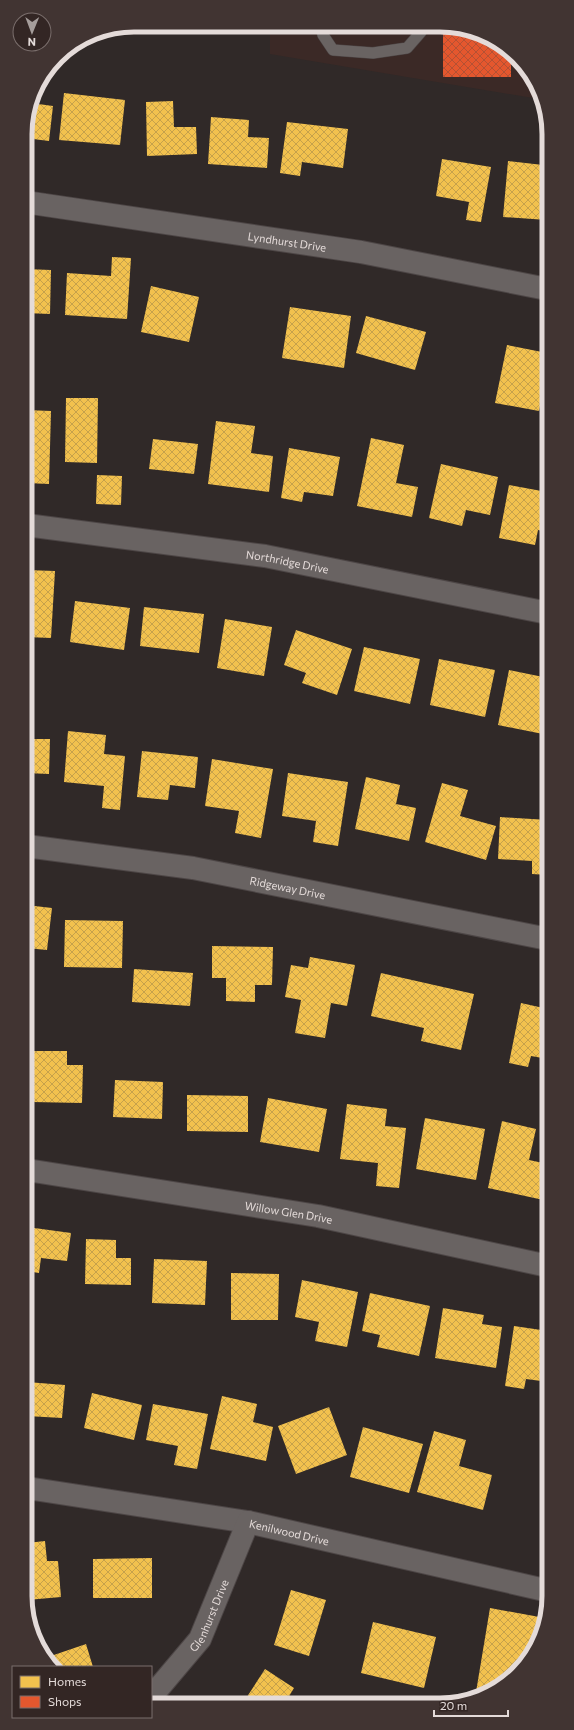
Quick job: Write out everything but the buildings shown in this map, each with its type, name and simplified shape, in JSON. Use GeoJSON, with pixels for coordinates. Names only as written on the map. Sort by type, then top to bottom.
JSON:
{"type":"FeatureCollection","features":[{"type":"Feature","properties":{"kind":"street","name":"Lyndhurst Drive"},"geometry":{"type":"LineString","coordinates":[[32,203],[360,252],[542,288]]}},
{"type":"Feature","properties":{"kind":"street","name":"Northridge Drive"},"geometry":{"type":"LineString","coordinates":[[32,526],[265,556],[542,612]]}},
{"type":"Feature","properties":{"kind":"street","name":"Ridgeway Drive"},"geometry":{"type":"LineString","coordinates":[[32,847],[193,868],[542,938]]}},
{"type":"Feature","properties":{"kind":"street","name":"Willow Glen Drive"},"geometry":{"type":"LineString","coordinates":[[32,1171],[318,1216],[542,1265]]}},
{"type":"Feature","properties":{"kind":"street","name":"Kenilwood Drive"},"geometry":{"type":"LineString","coordinates":[[32,1489],[248,1522],[542,1589]]}},
{"type":"Feature","properties":{"kind":"street","name":"Glenhurst Drive"},"geometry":{"type":"LineString","coordinates":[[152,1697],[200,1640],[248,1522]]}},
{"type":"Feature","properties":{"kind":"lane"},"geometry":{"type":"LineString","coordinates":[[323,32],[333,50],[373,53],[407,48],[420,32]]}},
{"type":"Feature","properties":{"kind":"shaded area"},"geometry":{"type":"Polygon","coordinates":[[[270,32],[440,32],[466,35],[491,46],[512,62],[521,72],[535,98],[270,54],[270,32]]]}}]}
